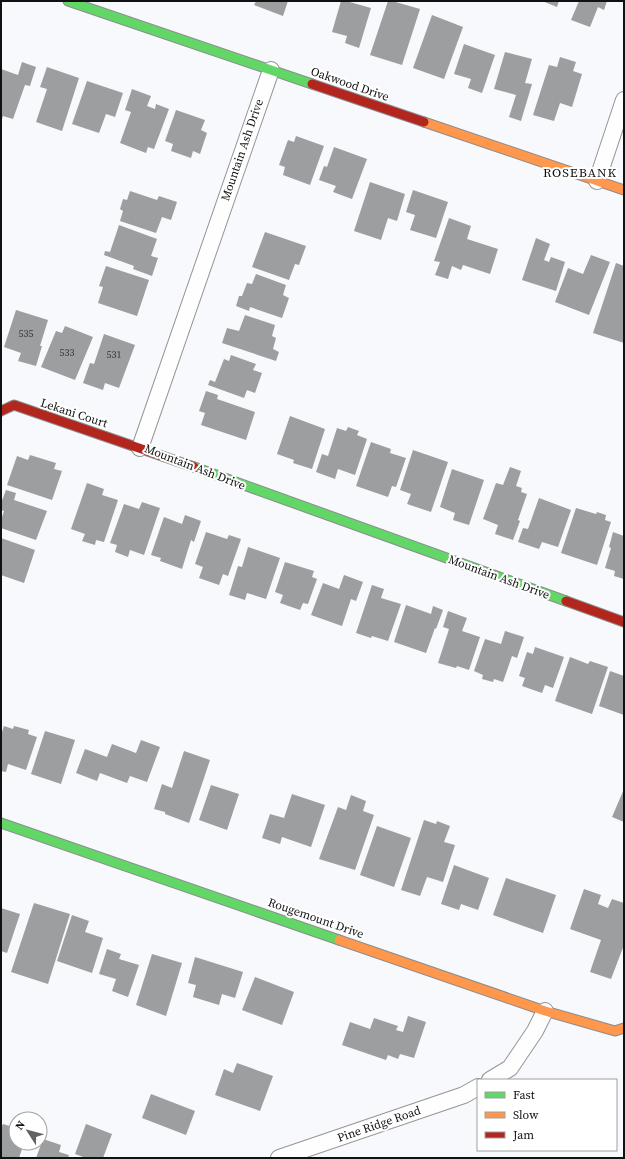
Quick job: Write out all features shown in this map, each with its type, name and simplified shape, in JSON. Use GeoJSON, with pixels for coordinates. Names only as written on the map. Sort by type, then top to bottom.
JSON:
{"type":"FeatureCollection","features":[{"type":"Feature","properties":{"kind":"street","name":"Oakwood Drive"},"geometry":{"type":"LineString","coordinates":[[68,1],[624,190]]}},
{"type":"Feature","properties":{"kind":"street","name":"Mountain Ash Drive"},"geometry":{"type":"LineString","coordinates":[[271,70],[140,448],[624,622]]}},
{"type":"Feature","properties":{"kind":"street"},"geometry":{"type":"LineString","coordinates":[[596,181],[624,100]]}},
{"type":"Feature","properties":{"kind":"street","name":"Lekani Court"},"geometry":{"type":"LineString","coordinates":[[1,411],[14,406],[140,448]]}},
{"type":"Feature","properties":{"kind":"street","name":"Rougemount Drive"},"geometry":{"type":"LineString","coordinates":[[1,823],[545,1011],[615,1031],[624,1028]]}},
{"type":"Feature","properties":{"kind":"street"},"geometry":{"type":"LineString","coordinates":[[492,1079],[510,1068],[535,1031],[545,1011]]}},
{"type":"Feature","properties":{"kind":"street","name":"Pine Ridge Road"},"geometry":{"type":"LineString","coordinates":[[280,1158],[464,1095],[477,1088]]}},
{"type":"Feature","properties":{"kind":"building"},"geometry":{"type":"Polygon","coordinates":[[[256,1],[288,1],[283,16],[254,5],[256,1]]]}},
{"type":"Feature","properties":{"kind":"building"},"geometry":{"type":"Polygon","coordinates":[[[341,1],[371,8],[359,48],[345,43],[347,36],[332,32],[341,1]]]}},
{"type":"Feature","properties":{"kind":"building"},"geometry":{"type":"Polygon","coordinates":[[[388,1],[420,9],[402,65],[370,55],[388,1]]]}},
{"type":"Feature","properties":{"kind":"building"},"geometry":{"type":"Polygon","coordinates":[[[542,1],[559,1],[557,7],[542,1]]]}},
{"type":"Feature","properties":{"kind":"building"},"geometry":{"type":"Polygon","coordinates":[[[579,1],[607,1],[604,10],[598,7],[590,27],[571,20],[579,1]]]}},
{"type":"Feature","properties":{"kind":"building"},"geometry":{"type":"Polygon","coordinates":[[[432,15],[463,27],[444,79],[413,68],[432,15]]]}},
{"type":"Feature","properties":{"kind":"building"},"geometry":{"type":"Polygon","coordinates":[[[464,44],[495,55],[482,93],[468,88],[471,79],[454,74],[464,44]]]}},
{"type":"Feature","properties":{"kind":"building"},"geometry":{"type":"Polygon","coordinates":[[[505,52],[532,59],[525,83],[532,84],[521,121],[509,117],[516,95],[494,89],[505,52]]]}},
{"type":"Feature","properties":{"kind":"building"},"geometry":{"type":"Polygon","coordinates":[[[560,57],[576,62],[573,71],[582,74],[572,107],[560,103],[554,121],[533,115],[549,65],[557,67],[560,57]]]}},
{"type":"Feature","properties":{"kind":"building"},"geometry":{"type":"Polygon","coordinates":[[[22,62],[36,67],[30,86],[25,85],[13,119],[3,116],[1,122],[1,69],[18,75],[22,62]]]}},
{"type":"Feature","properties":{"kind":"building"},"geometry":{"type":"Polygon","coordinates":[[[47,67],[79,78],[62,131],[36,122],[47,89],[40,87],[47,67]]]}},
{"type":"Feature","properties":{"kind":"building"},"geometry":{"type":"Polygon","coordinates":[[[87,81],[123,93],[115,117],[106,114],[99,133],[72,124],[87,81]]]}},
{"type":"Feature","properties":{"kind":"building"},"geometry":{"type":"Polygon","coordinates":[[[132,89],[151,96],[147,106],[155,109],[156,104],[169,109],[154,149],[148,147],[146,153],[120,143],[131,112],[125,110],[132,89]]]}},
{"type":"Feature","properties":{"kind":"building"},"geometry":{"type":"Polygon","coordinates":[[[176,110],[205,120],[201,130],[207,133],[200,154],[193,151],[191,158],[171,151],[173,144],[165,141],[176,110]]]}},
{"type":"Feature","properties":{"kind":"building"},"geometry":{"type":"Polygon","coordinates":[[[296,136],[324,146],[310,185],[283,175],[285,167],[279,165],[288,140],[294,142],[296,136]]]}},
{"type":"Feature","properties":{"kind":"building"},"geometry":{"type":"Polygon","coordinates":[[[334,147],[367,159],[352,199],[333,192],[336,186],[319,180],[324,166],[327,167],[334,147]]]}},
{"type":"Feature","properties":{"kind":"building"},"geometry":{"type":"Polygon","coordinates":[[[370,182],[405,194],[397,221],[388,218],[381,240],[354,231],[370,182]]]}},
{"type":"Feature","properties":{"kind":"building"},"geometry":{"type":"Polygon","coordinates":[[[413,190],[448,202],[436,238],[410,230],[415,215],[406,212],[413,190]]]}},
{"type":"Feature","properties":{"kind":"building"},"geometry":{"type":"Polygon","coordinates":[[[130,191],[157,200],[159,196],[177,202],[171,220],[162,217],[156,233],[120,221],[123,211],[120,209],[123,199],[127,200],[130,191]]]}},
{"type":"Feature","properties":{"kind":"building"},"geometry":{"type":"Polygon","coordinates":[[[449,218],[471,226],[467,239],[498,249],[490,274],[463,265],[461,270],[452,266],[448,279],[435,275],[440,262],[434,261],[449,218]]]}},
{"type":"Feature","properties":{"kind":"building"},"geometry":{"type":"Polygon","coordinates":[[[119,225],[157,239],[151,256],[158,258],[152,276],[133,269],[134,266],[104,255],[105,251],[110,252],[119,225]]]}},
{"type":"Feature","properties":{"kind":"building"},"geometry":{"type":"Polygon","coordinates":[[[265,232],[306,246],[299,265],[295,264],[289,280],[252,267],[265,232]]]}},
{"type":"Feature","properties":{"kind":"building"},"geometry":{"type":"Polygon","coordinates":[[[536,238],[550,244],[544,260],[549,262],[551,257],[565,262],[556,291],[522,280],[536,238]]]}},
{"type":"Feature","properties":{"kind":"building"},"geometry":{"type":"Polygon","coordinates":[[[591,255],[610,262],[589,315],[555,302],[568,268],[583,274],[591,255]]]}},
{"type":"Feature","properties":{"kind":"building"},"geometry":{"type":"Polygon","coordinates":[[[616,263],[624,266],[624,343],[593,333],[616,263]]]}},
{"type":"Feature","properties":{"kind":"building"},"geometry":{"type":"Polygon","coordinates":[[[106,266],[149,280],[137,316],[98,303],[103,287],[99,286],[106,266]]]}},
{"type":"Feature","properties":{"kind":"building"},"geometry":{"type":"Polygon","coordinates":[[[256,274],[286,285],[283,295],[289,298],[282,318],[250,307],[249,311],[236,306],[239,296],[242,296],[247,283],[252,284],[256,274]]]}},
{"type":"Feature","properties":{"kind":"building"},"geometry":{"type":"Polygon","coordinates":[[[16,310],[48,320],[36,366],[18,361],[21,353],[4,347],[16,310]]]}},
{"type":"Feature","properties":{"kind":"building"},"geometry":{"type":"Polygon","coordinates":[[[245,315],[275,325],[272,336],[276,338],[273,349],[279,352],[276,361],[222,343],[227,328],[239,331],[245,315]]]}},
{"type":"Feature","properties":{"kind":"building"},"geometry":{"type":"Polygon","coordinates":[[[65,326],[93,337],[75,380],[41,367],[56,331],[62,333],[65,326]]]}},
{"type":"Feature","properties":{"kind":"building"},"geometry":{"type":"Polygon","coordinates":[[[104,334],[135,345],[119,388],[105,383],[103,390],[83,383],[90,363],[94,364],[104,334]]]}},
{"type":"Feature","properties":{"kind":"building"},"geometry":{"type":"Polygon","coordinates":[[[231,355],[256,364],[253,370],[262,373],[255,393],[247,390],[244,398],[208,385],[210,380],[215,382],[224,359],[229,361],[231,355]]]}},
{"type":"Feature","properties":{"kind":"building"},"geometry":{"type":"Polygon","coordinates":[[[206,391],[218,395],[217,399],[255,412],[246,440],[201,425],[205,413],[199,411],[206,391]]]}},
{"type":"Feature","properties":{"kind":"building"},"geometry":{"type":"Polygon","coordinates":[[[290,416],[325,429],[312,469],[293,463],[294,460],[277,454],[290,416]]]}},
{"type":"Feature","properties":{"kind":"building"},"geometry":{"type":"Polygon","coordinates":[[[348,427],[359,431],[357,435],[367,439],[355,475],[338,469],[335,479],[316,472],[322,454],[328,456],[337,428],[346,431],[348,427]]]}},
{"type":"Feature","properties":{"kind":"building"},"geometry":{"type":"Polygon","coordinates":[[[371,442],[391,449],[390,453],[406,458],[396,487],[392,486],[388,497],[356,486],[371,442]]]}},
{"type":"Feature","properties":{"kind":"building"},"geometry":{"type":"Polygon","coordinates":[[[413,450],[448,462],[431,512],[407,504],[411,494],[400,490],[413,450]]]}},
{"type":"Feature","properties":{"kind":"building"},"geometry":{"type":"Polygon","coordinates":[[[30,455],[56,463],[54,469],[62,471],[52,500],[7,485],[17,456],[28,460],[30,455]]]}},
{"type":"Feature","properties":{"kind":"building"},"geometry":{"type":"Polygon","coordinates":[[[510,467],[521,471],[516,486],[522,488],[521,492],[527,494],[513,540],[495,534],[498,525],[483,519],[496,483],[503,485],[510,467]]]}},
{"type":"Feature","properties":{"kind":"building"},"geometry":{"type":"Polygon","coordinates":[[[452,469],[484,480],[469,525],[453,520],[455,513],[440,507],[452,469]]]}},
{"type":"Feature","properties":{"kind":"building"},"geometry":{"type":"Polygon","coordinates":[[[87,483],[104,489],[102,495],[118,500],[104,542],[96,540],[95,545],[82,541],[85,534],[71,529],[87,483]]]}},
{"type":"Feature","properties":{"kind":"building"},"geometry":{"type":"Polygon","coordinates":[[[6,490],[16,493],[14,500],[47,511],[36,540],[1,528],[1,520],[4,511],[1,510],[1,503],[6,490]]]}},
{"type":"Feature","properties":{"kind":"building"},"geometry":{"type":"Polygon","coordinates":[[[539,498],[571,510],[558,547],[542,542],[539,549],[518,542],[523,528],[528,529],[539,498]]]}},
{"type":"Feature","properties":{"kind":"building"},"geometry":{"type":"Polygon","coordinates":[[[142,502],[160,508],[144,555],[130,550],[128,557],[115,552],[117,545],[110,543],[124,504],[139,509],[142,502]]]}},
{"type":"Feature","properties":{"kind":"building"},"geometry":{"type":"Polygon","coordinates":[[[576,508],[596,514],[597,512],[606,515],[605,520],[611,522],[597,565],[561,553],[576,508]]]}},
{"type":"Feature","properties":{"kind":"building"},"geometry":{"type":"Polygon","coordinates":[[[185,515],[201,521],[194,542],[191,540],[182,569],[160,561],[161,558],[151,555],[164,517],[182,524],[185,515]]]}},
{"type":"Feature","properties":{"kind":"building"},"geometry":{"type":"Polygon","coordinates":[[[206,532],[227,539],[229,535],[241,539],[228,576],[223,574],[219,585],[199,578],[203,567],[195,564],[206,532]]]}},
{"type":"Feature","properties":{"kind":"building"},"geometry":{"type":"Polygon","coordinates":[[[613,532],[624,536],[624,579],[614,576],[615,571],[605,568],[611,548],[609,547],[613,532]]]}},
{"type":"Feature","properties":{"kind":"building"},"geometry":{"type":"Polygon","coordinates":[[[1,538],[35,550],[24,583],[1,575],[1,538]]]}},
{"type":"Feature","properties":{"kind":"building"},"geometry":{"type":"Polygon","coordinates":[[[248,547],[280,558],[266,599],[247,593],[245,600],[229,595],[238,566],[242,567],[248,547]]]}},
{"type":"Feature","properties":{"kind":"building"},"geometry":{"type":"Polygon","coordinates":[[[285,562],[314,571],[312,577],[317,579],[308,604],[303,603],[300,610],[280,603],[283,595],[275,592],[285,562]]]}},
{"type":"Feature","properties":{"kind":"building"},"geometry":{"type":"Polygon","coordinates":[[[344,575],[363,582],[356,601],[351,599],[342,626],[311,615],[323,583],[339,589],[344,575]]]}},
{"type":"Feature","properties":{"kind":"building"},"geometry":{"type":"Polygon","coordinates":[[[372,585],[384,589],[381,598],[401,604],[388,641],[372,636],[371,638],[356,633],[372,585]]]}},
{"type":"Feature","properties":{"kind":"building"},"geometry":{"type":"Polygon","coordinates":[[[406,605],[431,614],[433,606],[443,610],[426,653],[394,642],[406,605]]]}},
{"type":"Feature","properties":{"kind":"building"},"geometry":{"type":"Polygon","coordinates":[[[448,611],[467,618],[462,631],[480,637],[469,670],[457,666],[456,668],[438,663],[449,629],[443,627],[448,611]]]}},
{"type":"Feature","properties":{"kind":"building"},"geometry":{"type":"Polygon","coordinates":[[[505,631],[524,637],[517,658],[512,656],[503,682],[494,679],[493,682],[482,679],[483,675],[474,671],[485,639],[501,644],[505,631]]]}},
{"type":"Feature","properties":{"kind":"building"},"geometry":{"type":"Polygon","coordinates":[[[535,647],[564,657],[553,688],[545,685],[542,693],[522,686],[525,678],[519,676],[527,652],[533,654],[535,647]]]}},
{"type":"Feature","properties":{"kind":"building"},"geometry":{"type":"Polygon","coordinates":[[[570,657],[588,664],[590,661],[608,667],[592,714],[555,701],[570,657]]]}},
{"type":"Feature","properties":{"kind":"building"},"geometry":{"type":"Polygon","coordinates":[[[610,671],[624,676],[624,715],[599,706],[610,671]]]}},
{"type":"Feature","properties":{"kind":"building"},"geometry":{"type":"Polygon","coordinates":[[[4,726],[13,729],[14,726],[29,730],[28,734],[37,737],[26,770],[8,764],[6,772],[1,771],[1,735],[4,726]]]}},
{"type":"Feature","properties":{"kind":"building"},"geometry":{"type":"Polygon","coordinates":[[[45,731],[75,740],[61,784],[31,774],[45,731]]]}},
{"type":"Feature","properties":{"kind":"building"},"geometry":{"type":"Polygon","coordinates":[[[141,740],[160,747],[147,782],[130,776],[127,783],[100,773],[97,781],[76,773],[85,749],[107,757],[112,744],[136,753],[141,740]]]}},
{"type":"Feature","properties":{"kind":"building"},"geometry":{"type":"Polygon","coordinates":[[[184,751],[210,760],[189,823],[165,814],[165,812],[154,809],[162,784],[172,788],[184,751]]]}},
{"type":"Feature","properties":{"kind":"building"},"geometry":{"type":"Polygon","coordinates":[[[211,785],[239,794],[227,830],[199,820],[211,785]]]}},
{"type":"Feature","properties":{"kind":"building"},"geometry":{"type":"Polygon","coordinates":[[[624,789],[624,822],[612,817],[624,789]]]}},
{"type":"Feature","properties":{"kind":"building"},"geometry":{"type":"Polygon","coordinates":[[[292,794],[325,805],[311,847],[282,837],[280,844],[262,838],[270,814],[284,818],[292,794]]]}},
{"type":"Feature","properties":{"kind":"building"},"geometry":{"type":"Polygon","coordinates":[[[351,795],[366,801],[363,811],[374,815],[355,870],[319,859],[338,807],[346,810],[351,795]]]}},
{"type":"Feature","properties":{"kind":"building"},"geometry":{"type":"Polygon","coordinates":[[[424,820],[436,824],[437,821],[450,826],[444,842],[455,845],[443,882],[427,877],[420,896],[401,890],[424,820]]]}},
{"type":"Feature","properties":{"kind":"building"},"geometry":{"type":"Polygon","coordinates":[[[377,826],[411,838],[394,887],[360,875],[377,826]]]}},
{"type":"Feature","properties":{"kind":"building"},"geometry":{"type":"Polygon","coordinates":[[[454,865],[489,878],[478,910],[461,904],[459,910],[441,904],[454,865]]]}},
{"type":"Feature","properties":{"kind":"building"},"geometry":{"type":"Polygon","coordinates":[[[506,878],[556,895],[543,933],[493,915],[506,878]]]}},
{"type":"Feature","properties":{"kind":"building"},"geometry":{"type":"Polygon","coordinates":[[[584,889],[601,895],[598,904],[608,908],[612,899],[624,903],[624,945],[611,979],[590,972],[601,940],[570,929],[584,889]]]}},
{"type":"Feature","properties":{"kind":"building"},"geometry":{"type":"Polygon","coordinates":[[[34,903],[70,914],[48,984],[11,972],[34,903]]]}},
{"type":"Feature","properties":{"kind":"building"},"geometry":{"type":"Polygon","coordinates":[[[1,908],[20,914],[7,953],[1,951],[1,908]]]}},
{"type":"Feature","properties":{"kind":"building"},"geometry":{"type":"Polygon","coordinates":[[[72,915],[89,921],[85,932],[103,938],[92,973],[57,961],[72,915]]]}},
{"type":"Feature","properties":{"kind":"building"},"geometry":{"type":"Polygon","coordinates":[[[107,949],[121,954],[119,959],[139,965],[128,997],[112,991],[116,979],[99,974],[107,949]]]}},
{"type":"Feature","properties":{"kind":"building"},"geometry":{"type":"Polygon","coordinates":[[[152,954],[182,963],[166,1016],[136,1005],[152,954]]]}},
{"type":"Feature","properties":{"kind":"building"},"geometry":{"type":"Polygon","coordinates":[[[195,957],[243,972],[235,998],[222,994],[219,1005],[193,997],[196,985],[188,983],[195,957]]]}},
{"type":"Feature","properties":{"kind":"building"},"geometry":{"type":"Polygon","coordinates":[[[255,977],[294,992],[282,1025],[242,1010],[255,977]]]}},
{"type":"Feature","properties":{"kind":"building"},"geometry":{"type":"Polygon","coordinates":[[[408,1016],[426,1022],[414,1058],[400,1054],[398,1059],[388,1055],[386,1060],[342,1045],[350,1022],[370,1029],[374,1018],[398,1026],[396,1030],[403,1032],[408,1016]]]}},
{"type":"Feature","properties":{"kind":"building"},"geometry":{"type":"Polygon","coordinates":[[[237,1063],[273,1076],[260,1111],[215,1095],[224,1069],[233,1073],[237,1063]]]}},
{"type":"Feature","properties":{"kind":"building"},"geometry":{"type":"Polygon","coordinates":[[[151,1094],[195,1111],[186,1135],[142,1118],[151,1094]]]}},
{"type":"Feature","properties":{"kind":"building"},"geometry":{"type":"Polygon","coordinates":[[[3,1124],[8,1126],[8,1151],[21,1151],[19,1158],[1,1158],[1,1128],[3,1124]]]}},
{"type":"Feature","properties":{"kind":"building"},"geometry":{"type":"Polygon","coordinates":[[[86,1124],[112,1134],[103,1158],[86,1158],[75,1154],[86,1124]]]}},
{"type":"Feature","properties":{"kind":"building"},"geometry":{"type":"Polygon","coordinates":[[[48,1141],[61,1145],[59,1152],[69,1155],[68,1158],[36,1158],[39,1151],[48,1151],[48,1141]]]}},
{"type":"Feature","properties":{"kind":"traffic: fast"},"geometry":{"type":"LineString","coordinates":[[68,1],[312,84]]}},
{"type":"Feature","properties":{"kind":"traffic: fast"},"geometry":{"type":"LineString","coordinates":[[194,467],[566,601]]}},
{"type":"Feature","properties":{"kind":"traffic: fast"},"geometry":{"type":"LineString","coordinates":[[1,823],[339,940]]}},
{"type":"Feature","properties":{"kind":"traffic: slow"},"geometry":{"type":"LineString","coordinates":[[424,122],[624,190]]}},
{"type":"Feature","properties":{"kind":"traffic: slow"},"geometry":{"type":"LineString","coordinates":[[339,940],[545,1011],[615,1031],[624,1028]]}},
{"type":"Feature","properties":{"kind":"traffic: jam"},"geometry":{"type":"LineString","coordinates":[[312,84],[424,122]]}},
{"type":"Feature","properties":{"kind":"traffic: jam"},"geometry":{"type":"LineString","coordinates":[[1,411],[14,405],[194,467]]}},
{"type":"Feature","properties":{"kind":"traffic: jam"},"geometry":{"type":"LineString","coordinates":[[566,601],[624,622]]}},
{"type":"Feature","properties":{"kind":"district","name":"ROSEBANK"},"geometry":{"type":"Point","coordinates":[580,172]}}]}
